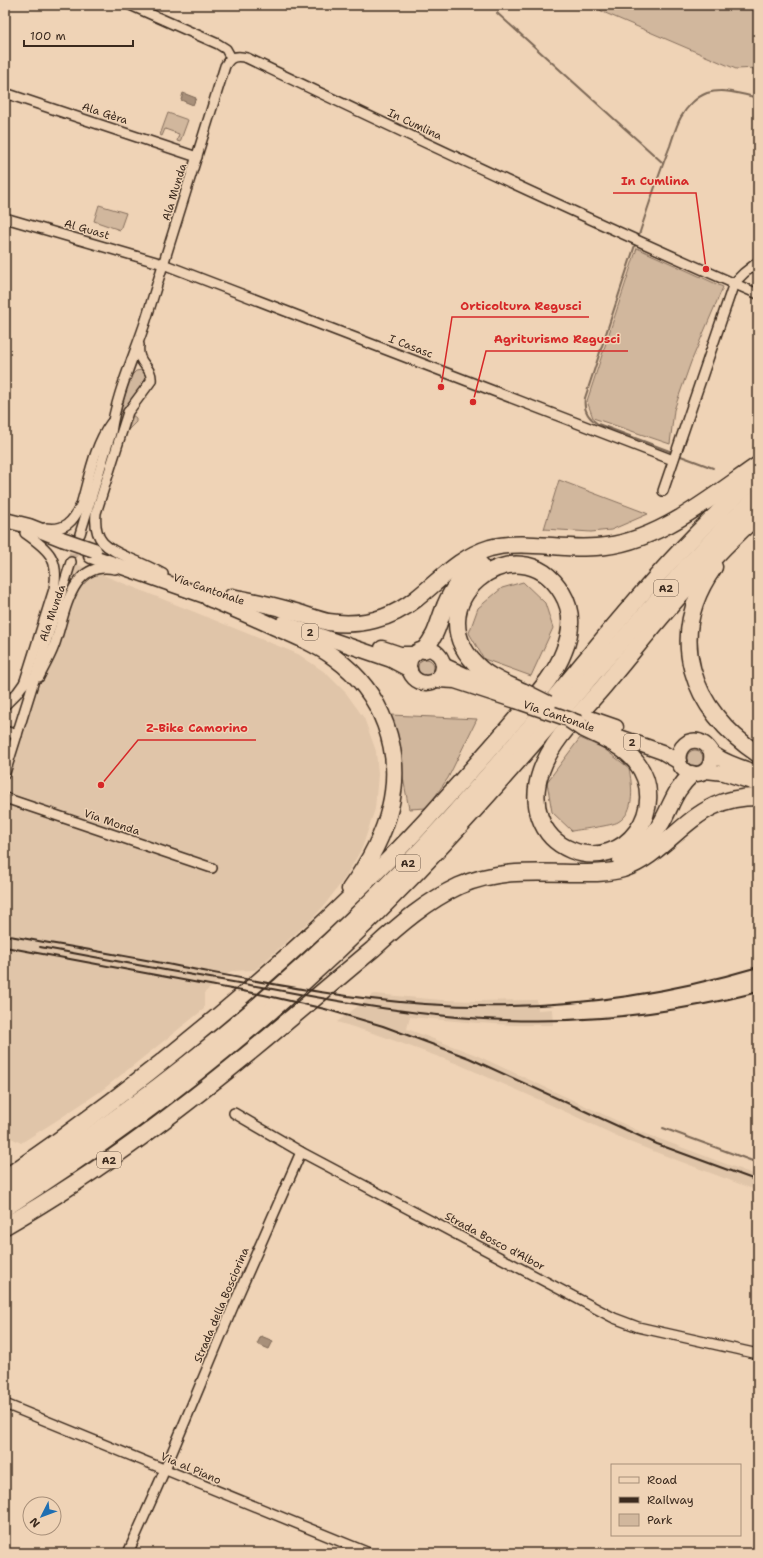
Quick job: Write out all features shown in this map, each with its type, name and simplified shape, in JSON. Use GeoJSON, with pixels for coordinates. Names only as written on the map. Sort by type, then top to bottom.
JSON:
{"type":"FeatureCollection","features":[{"type":"Feature","properties":{"kind":"highway"},"geometry":{"type":"LineString","coordinates":[[419,652],[432,640],[437,631],[444,608],[453,590],[465,575],[476,566],[494,557],[508,553],[568,548],[595,548],[612,546],[630,541],[651,533],[696,507],[758,465]]}},
{"type":"Feature","properties":{"kind":"highway","name":"A2"},"geometry":{"type":"LineString","coordinates":[[5,1193],[76,1147],[168,1079],[242,1019],[326,944],[405,866],[448,820],[506,755],[683,547],[758,477]]}},
{"type":"Feature","properties":{"kind":"highway","name":"A2"},"geometry":{"type":"LineString","coordinates":[[5,1208],[102,1144],[186,1082],[256,1025],[330,959],[404,886],[474,811],[688,564],[726,525],[758,497]]}},
{"type":"Feature","properties":{"kind":"highway","name":"A2"},"geometry":{"type":"LineString","coordinates":[[581,723],[613,743],[630,756],[641,770],[647,785],[647,810],[638,831],[620,847],[600,854],[584,854],[571,850],[552,838],[543,826],[538,814],[536,798],[538,779],[549,753],[567,729],[672,604],[719,552],[752,520]]}},
{"type":"Feature","properties":{"kind":"highway","name":"A2"},"geometry":{"type":"LineString","coordinates":[[752,520],[714,566],[703,586],[693,612],[689,643],[692,670],[698,688],[706,704],[716,718],[730,732],[758,754]]}},
{"type":"Feature","properties":{"kind":"highway"},"geometry":{"type":"LineString","coordinates":[[232,597],[287,609],[328,621],[352,624],[367,622],[383,618],[399,611],[415,600],[457,564],[483,551],[502,546],[523,544],[568,548]]}},
{"type":"Feature","properties":{"kind":"highway","name":"A2"},"geometry":{"type":"LineString","coordinates":[[5,1178],[65,1136],[158,1066],[248,991],[304,941],[365,884],[433,813],[507,729],[547,681],[558,665],[565,650],[569,633],[570,618],[565,599],[555,583],[542,573],[528,567],[509,566],[489,571],[473,583],[461,602],[458,614],[458,626],[464,648],[478,667],[521,696],[548,704]]}},
{"type":"Feature","properties":{"kind":"highway","name":"A2"},"geometry":{"type":"LineString","coordinates":[[209,598],[307,641],[335,658],[350,671],[370,694],[380,711],[390,736],[394,760],[394,789],[382,834],[367,864],[349,890],[304,941]]}},
{"type":"Feature","properties":{"kind":"highway","name":"A2"},"geometry":{"type":"LineString","coordinates":[[582,873],[602,868],[623,859],[646,843],[661,823],[675,793],[699,772]]}},
{"type":"Feature","properties":{"kind":"highway","name":"A2"},"geometry":{"type":"LineString","coordinates":[[5,1226],[95,1170],[175,1113],[284,1024],[399,926],[443,894],[468,882],[495,875],[522,872],[582,873],[612,871],[633,864],[658,850],[688,823],[712,807],[736,799],[758,797]]}},
{"type":"Feature","properties":{"kind":"main road","name":"Via Cantonale"},"geometry":{"type":"LineString","coordinates":[[5,520],[27,530],[92,553],[132,570],[232,597],[394,652],[419,652]]}},
{"type":"Feature","properties":{"kind":"main road","name":"Via Cantonale"},"geometry":{"type":"LineString","coordinates":[[5,526],[27,530]]}},
{"type":"Feature","properties":{"kind":"main road","name":"Via Cantonale"},"geometry":{"type":"LineString","coordinates":[[162,578],[209,598],[391,660],[410,670]]}},
{"type":"Feature","properties":{"kind":"main road"},"geometry":{"type":"LineString","coordinates":[[430,650],[437,653],[442,659],[443,665],[442,672],[437,680],[431,683],[422,683],[414,678],[410,670],[410,661],[419,652],[430,650]]}},
{"type":"Feature","properties":{"kind":"main road","name":"Via Cantonale"},"geometry":{"type":"LineString","coordinates":[[443,665],[521,696],[581,723],[662,752],[679,762]]}},
{"type":"Feature","properties":{"kind":"main road","name":"Via Cantonale"},"geometry":{"type":"LineString","coordinates":[[437,680],[455,681],[521,696]]}},
{"type":"Feature","properties":{"kind":"main road","name":"Via Cantonale"},"geometry":{"type":"LineString","coordinates":[[548,704],[581,723],[670,745],[683,745]]}},
{"type":"Feature","properties":{"kind":"main road"},"geometry":{"type":"LineString","coordinates":[[758,773],[726,761],[712,753],[706,745],[698,741],[691,741],[683,745],[679,752],[679,762],[684,771],[724,773],[758,784]]}},
{"type":"Feature","properties":{"kind":"main road"},"geometry":{"type":"LineString","coordinates":[[699,772],[711,764],[712,753]]}},
{"type":"Feature","properties":{"kind":"street"},"geometry":{"type":"LineString","coordinates":[[130,5],[218,44],[226,49],[231,58]]}},
{"type":"Feature","properties":{"kind":"street","name":"In Cumlina"},"geometry":{"type":"LineString","coordinates":[[231,58],[238,56],[247,58],[380,122],[758,294]]}},
{"type":"Feature","properties":{"kind":"street","name":"Ala Munda"},"geometry":{"type":"LineString","coordinates":[[80,534],[128,372],[141,335],[225,66],[231,58]]}},
{"type":"Feature","properties":{"kind":"street","name":"Ala Gèra"},"geometry":{"type":"LineString","coordinates":[[5,93],[197,157]]}},
{"type":"Feature","properties":{"kind":"street","name":"Al Guast"},"geometry":{"type":"LineString","coordinates":[[5,218],[163,264]]}},
{"type":"Feature","properties":{"kind":"street"},"geometry":{"type":"LineString","coordinates":[[663,491],[734,284],[744,273],[758,262]]}},
{"type":"Feature","properties":{"kind":"street","name":"I Casasc"},"geometry":{"type":"LineString","coordinates":[[163,264],[675,456]]}},
{"type":"Feature","properties":{"kind":"street","name":"Ala Munda"},"geometry":{"type":"LineString","coordinates":[[111,432],[151,381],[151,373],[141,362],[138,352],[141,335]]}},
{"type":"Feature","properties":{"kind":"street"},"geometry":{"type":"LineString","coordinates":[[128,372],[134,366],[138,365],[146,367]]}},
{"type":"Feature","properties":{"kind":"street","name":"Ala Munda"},"geometry":{"type":"LineString","coordinates":[[128,412],[96,513],[96,529],[99,538],[109,549],[162,578]]}},
{"type":"Feature","properties":{"kind":"street","name":"Ala Munda"},"geometry":{"type":"LineString","coordinates":[[27,530],[60,529],[72,520],[82,505],[102,438],[113,421]]}},
{"type":"Feature","properties":{"kind":"street","name":"Ala Munda"},"geometry":{"type":"LineString","coordinates":[[24,684],[54,589],[56,568],[47,550],[27,530]]}},
{"type":"Feature","properties":{"kind":"street","name":"Ala Munda"},"geometry":{"type":"LineString","coordinates":[[5,773],[71,562]]}},
{"type":"Feature","properties":{"kind":"street","name":"Ala Munda"},"geometry":{"type":"LineString","coordinates":[[31,690],[54,647],[73,588],[82,576],[95,570],[111,568],[162,578]]}},
{"type":"Feature","properties":{"kind":"street","name":"Ala Munda"},"geometry":{"type":"LineString","coordinates":[[5,705],[13,698],[24,684],[41,658]]}},
{"type":"Feature","properties":{"kind":"street"},"geometry":{"type":"LineString","coordinates":[[5,731],[17,735]]}},
{"type":"Feature","properties":{"kind":"street","name":"Via Monda"},"geometry":{"type":"LineString","coordinates":[[5,798],[212,868]]}},
{"type":"Feature","properties":{"kind":"street","name":"Strada Bosco d'Albor"},"geometry":{"type":"LineString","coordinates":[[234,1113],[302,1152],[614,1318],[638,1327],[758,1354]]}},
{"type":"Feature","properties":{"kind":"street","name":"Strada della Bosciorina"},"geometry":{"type":"LineString","coordinates":[[128,1553],[165,1470],[232,1309],[302,1152]]}},
{"type":"Feature","properties":{"kind":"street","name":"Via al Piano"},"geometry":{"type":"LineString","coordinates":[[5,1404],[369,1553]]}},
{"type":"Feature","properties":{"kind":"shaded area"},"geometry":{"type":"Polygon","coordinates":[[[183,93],[196,98],[193,105],[181,100],[183,93]]]}},
{"type":"Feature","properties":{"kind":"shaded area"},"geometry":{"type":"Polygon","coordinates":[[[71,562],[298,654],[326,673],[346,693],[364,718],[376,751],[378,774],[375,809],[362,848],[345,878],[313,918],[255,970],[231,971],[204,993],[204,1009],[101,1091],[21,1143],[5,1135],[5,773],[71,562]]]}},
{"type":"Feature","properties":{"kind":"shaded area"},"geometry":{"type":"Polygon","coordinates":[[[374,994],[441,1000],[537,1000],[538,1010],[552,1009],[553,1025],[478,1023],[410,1017],[407,1029],[476,1055],[641,1132],[758,1176],[758,1191],[632,1143],[458,1064],[379,1035],[337,1022],[374,994]]]}},
{"type":"Feature","properties":{"kind":"shaded area"},"geometry":{"type":"Polygon","coordinates":[[[261,1336],[273,1341],[269,1349],[257,1344],[261,1336]]]}},
{"type":"Feature","properties":{"kind":"green space"},"geometry":{"type":"Polygon","coordinates":[[[593,5],[758,5],[758,68],[736,69],[603,12],[593,5]]]}},
{"type":"Feature","properties":{"kind":"green space"},"geometry":{"type":"Polygon","coordinates":[[[168,113],[188,120],[180,142],[177,141],[179,134],[165,129],[162,136],[160,135],[168,113]]]}},
{"type":"Feature","properties":{"kind":"green space"},"geometry":{"type":"Polygon","coordinates":[[[99,205],[126,213],[120,230],[94,221],[99,205]]]}},
{"type":"Feature","properties":{"kind":"green space"},"geometry":{"type":"Polygon","coordinates":[[[637,248],[723,287],[691,362],[674,410],[670,444],[593,418],[587,401],[637,248]]]}},
{"type":"Feature","properties":{"kind":"green space"},"geometry":{"type":"Polygon","coordinates":[[[142,370],[147,375],[144,386],[120,413],[130,377],[136,371],[142,370]]]}},
{"type":"Feature","properties":{"kind":"green space"},"geometry":{"type":"Polygon","coordinates":[[[132,415],[136,418],[136,422],[126,432],[132,415]]]}},
{"type":"Feature","properties":{"kind":"green space"},"geometry":{"type":"Polygon","coordinates":[[[559,480],[648,514],[611,530],[591,532],[544,529],[559,480]]]}},
{"type":"Feature","properties":{"kind":"green space"},"geometry":{"type":"Polygon","coordinates":[[[523,582],[545,603],[553,628],[531,676],[484,659],[469,633],[478,608],[502,588],[523,582]]]}},
{"type":"Feature","properties":{"kind":"green space"},"geometry":{"type":"Polygon","coordinates":[[[426,659],[433,664],[434,667],[429,674],[426,675],[419,670],[418,667],[423,660],[426,659]]]}},
{"type":"Feature","properties":{"kind":"green space"},"geometry":{"type":"Polygon","coordinates":[[[391,715],[477,719],[448,778],[427,808],[409,809],[391,715]]]}},
{"type":"Feature","properties":{"kind":"green space"},"geometry":{"type":"Polygon","coordinates":[[[580,738],[603,748],[629,768],[632,790],[628,812],[624,818],[618,822],[603,826],[572,831],[552,812],[547,782],[580,738]]]}},
{"type":"Feature","properties":{"kind":"green space"},"geometry":{"type":"Polygon","coordinates":[[[695,750],[702,755],[703,758],[698,765],[695,766],[688,761],[687,758],[692,751],[695,750]]]}},
{"type":"Feature","properties":{"kind":"waterway"},"geometry":{"type":"LineString","coordinates":[[497,13],[663,163]]}},
{"type":"Feature","properties":{"kind":"waterway"},"geometry":{"type":"LineString","coordinates":[[638,238],[676,128],[686,110],[695,100],[707,93],[720,91],[733,92],[758,98]]}},
{"type":"Feature","properties":{"kind":"waterway"},"geometry":{"type":"LineString","coordinates":[[636,242],[585,398],[585,406],[591,419],[598,424],[672,452]]}},
{"type":"Feature","properties":{"kind":"waterway"},"geometry":{"type":"LineString","coordinates":[[678,455],[713,468]]}},
{"type":"Feature","properties":{"kind":"waterway"},"geometry":{"type":"LineString","coordinates":[[663,1128],[758,1163]]}},
{"type":"Feature","properties":{"kind":"tunnel"},"geometry":{"type":"LineString","coordinates":[[71,562],[78,540]]}},
{"type":"Feature","properties":{"kind":"railway"},"geometry":{"type":"LineString","coordinates":[[5,935],[333,994],[394,1002],[467,1006],[551,1004],[635,995],[717,978],[758,967]]}},
{"type":"Feature","properties":{"kind":"railway"},"geometry":{"type":"LineString","coordinates":[[5,947],[264,995],[325,1009],[383,1026],[469,1058],[657,1144],[758,1181]]}},
{"type":"Feature","properties":{"kind":"railway"},"geometry":{"type":"LineString","coordinates":[[40,947],[356,1004],[415,1013],[505,1020],[569,1020],[633,1015],[696,1006],[758,992]]}},
{"type":"Feature","properties":{"kind":"place","name":"In Cumlina"},"geometry":{"type":"Point","coordinates":[706,269]}},
{"type":"Feature","properties":{"kind":"place","name":"Orticoltura Regusci"},"geometry":{"type":"Point","coordinates":[441,387]}},
{"type":"Feature","properties":{"kind":"place","name":"Agriturismo Regusci"},"geometry":{"type":"Point","coordinates":[473,402]}},
{"type":"Feature","properties":{"kind":"place","name":"Z-Bike Camorino"},"geometry":{"type":"Point","coordinates":[101,785]}}]}
